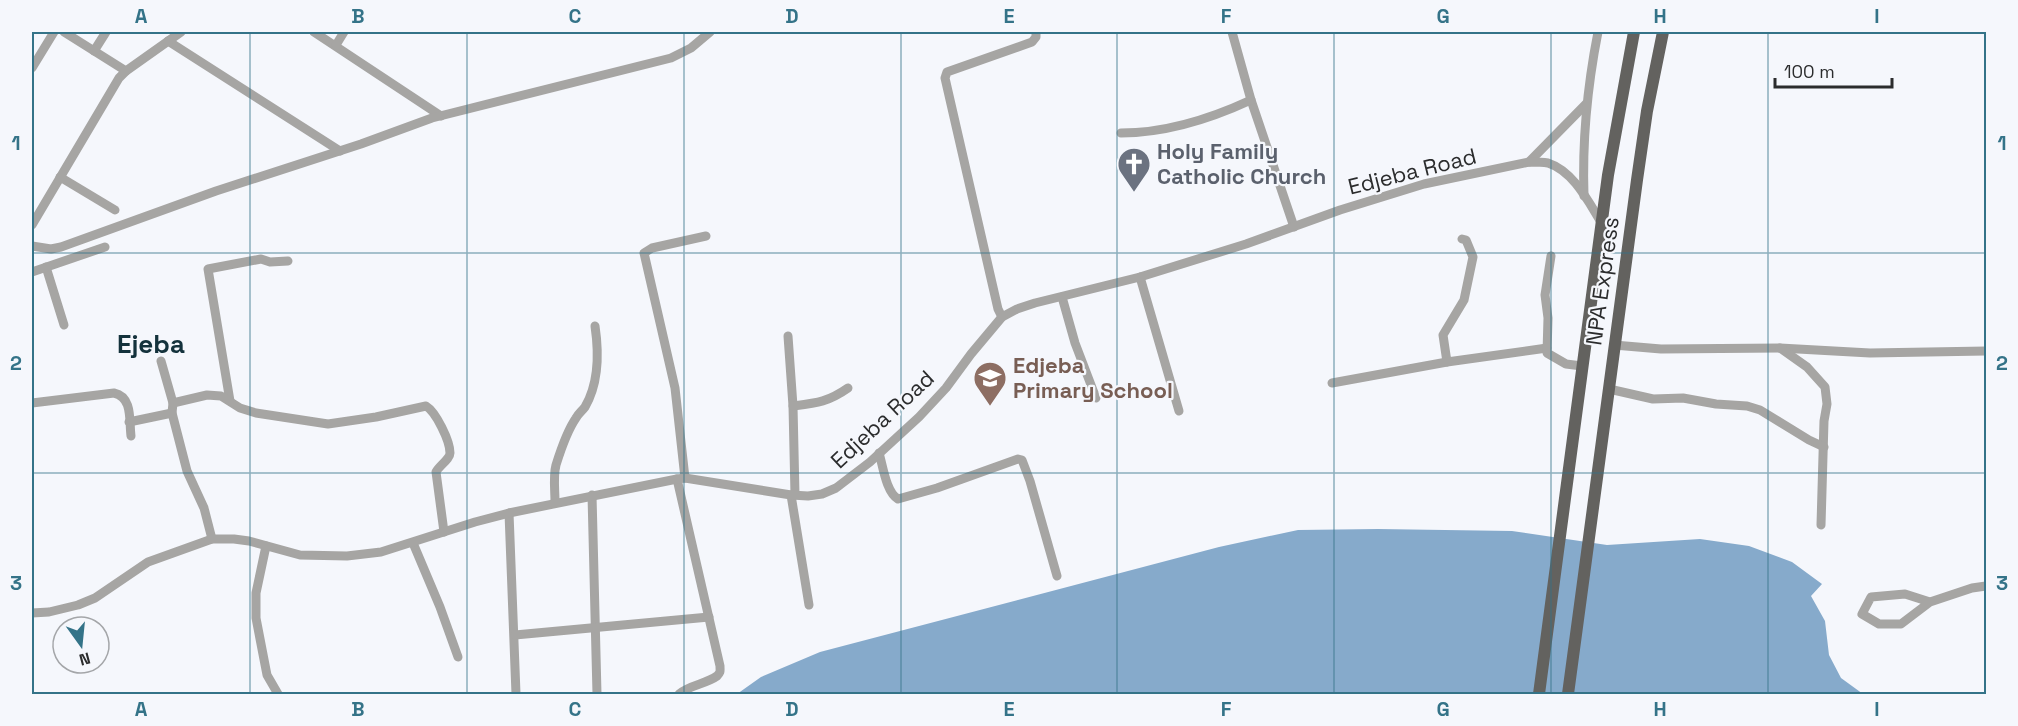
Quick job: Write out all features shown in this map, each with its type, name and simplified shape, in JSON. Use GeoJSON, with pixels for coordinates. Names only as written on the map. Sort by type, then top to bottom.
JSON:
{"type":"FeatureCollection","features":[{"type":"Feature","properties":{"kind":"main road","name":"NPA Express"},"geometry":{"type":"LineString","coordinates":[[1539,694],[1601,222],[1634,32]]}},
{"type":"Feature","properties":{"kind":"main road","name":"NPA Express"},"geometry":{"type":"LineString","coordinates":[[1568,694],[1647,111],[1663,32]]}},
{"type":"Feature","properties":{"kind":"street"},"geometry":{"type":"LineString","coordinates":[[32,68],[54,32]]}},
{"type":"Feature","properties":{"kind":"street"},"geometry":{"type":"LineString","coordinates":[[64,32],[126,71]]}},
{"type":"Feature","properties":{"kind":"street"},"geometry":{"type":"LineString","coordinates":[[94,51],[106,32]]}},
{"type":"Feature","properties":{"kind":"street"},"geometry":{"type":"LineString","coordinates":[[32,225],[119,78],[181,32]]}},
{"type":"Feature","properties":{"kind":"street"},"geometry":{"type":"LineString","coordinates":[[314,32],[441,116]]}},
{"type":"Feature","properties":{"kind":"street"},"geometry":{"type":"LineString","coordinates":[[336,45],[344,32]]}},
{"type":"Feature","properties":{"kind":"street"},"geometry":{"type":"LineString","coordinates":[[32,246],[51,249],[61,247],[216,191],[441,116],[671,58],[692,48],[710,32]]}},
{"type":"Feature","properties":{"kind":"street"},"geometry":{"type":"LineString","coordinates":[[1002,317],[975,216],[945,78],[947,72],[1032,42],[1036,37],[1036,32]]}},
{"type":"Feature","properties":{"kind":"street"},"geometry":{"type":"LineString","coordinates":[[1232,32],[1251,100],[1294,226]]}},
{"type":"Feature","properties":{"kind":"street"},"geometry":{"type":"LineString","coordinates":[[1584,196],[1586,104],[1599,32]]}},
{"type":"Feature","properties":{"kind":"street"},"geometry":{"type":"LineString","coordinates":[[168,41],[340,151]]}},
{"type":"Feature","properties":{"kind":"street"},"geometry":{"type":"LineString","coordinates":[[1121,133],[1144,133],[1170,129],[1251,100]]}},
{"type":"Feature","properties":{"kind":"street"},"geometry":{"type":"LineString","coordinates":[[1529,162],[1586,104]]}},
{"type":"Feature","properties":{"kind":"street","name":"Edjeba Road"},"geometry":{"type":"LineString","coordinates":[[32,613],[49,612],[78,605],[95,598],[148,562],[212,539],[234,539],[300,555],[347,556],[381,552],[509,513],[555,502],[681,478],[793,495],[822,494],[836,488],[919,417],[946,388],[1002,317],[1017,309],[1140,277],[1424,184],[1529,162],[1546,163],[1563,170],[1601,222]]}},
{"type":"Feature","properties":{"kind":"street"},"geometry":{"type":"LineString","coordinates":[[60,177],[116,210]]}},
{"type":"Feature","properties":{"kind":"street"},"geometry":{"type":"LineString","coordinates":[[679,694],[720,672],[681,478],[675,388],[644,253],[652,248],[706,236]]}},
{"type":"Feature","properties":{"kind":"street"},"geometry":{"type":"LineString","coordinates":[[1447,362],[1443,335],[1464,300],[1473,260],[1466,240],[1462,239]]}},
{"type":"Feature","properties":{"kind":"street"},"geometry":{"type":"LineString","coordinates":[[32,272],[105,247]]}},
{"type":"Feature","properties":{"kind":"street"},"geometry":{"type":"LineString","coordinates":[[1551,256],[1545,295],[1548,318],[1546,353],[1566,364],[1582,366]]}},
{"type":"Feature","properties":{"kind":"street"},"geometry":{"type":"LineString","coordinates":[[230,401],[208,269],[261,260],[288,261]]}},
{"type":"Feature","properties":{"kind":"street"},"geometry":{"type":"LineString","coordinates":[[46,267],[64,325]]}},
{"type":"Feature","properties":{"kind":"street"},"geometry":{"type":"LineString","coordinates":[[1140,277],[1179,411]]}},
{"type":"Feature","properties":{"kind":"street"},"geometry":{"type":"LineString","coordinates":[[1062,297],[1075,343],[1095,398]]}},
{"type":"Feature","properties":{"kind":"street"},"geometry":{"type":"LineString","coordinates":[[555,502],[556,468],[569,431],[588,400],[597,370],[595,326]]}},
{"type":"Feature","properties":{"kind":"street"},"geometry":{"type":"LineString","coordinates":[[788,336],[793,405],[793,495],[809,605]]}},
{"type":"Feature","properties":{"kind":"street"},"geometry":{"type":"LineString","coordinates":[[1614,345],[1661,349],[1986,351]]}},
{"type":"Feature","properties":{"kind":"street"},"geometry":{"type":"LineString","coordinates":[[1332,383],[1447,362],[1547,348]]}},
{"type":"Feature","properties":{"kind":"street"},"geometry":{"type":"LineString","coordinates":[[1780,348],[1807,367],[1825,387],[1827,404],[1821,525]]}},
{"type":"Feature","properties":{"kind":"street"},"geometry":{"type":"LineString","coordinates":[[161,361],[187,471],[204,508],[212,539]]}},
{"type":"Feature","properties":{"kind":"street"},"geometry":{"type":"LineString","coordinates":[[793,405],[820,403],[833,399],[848,388]]}},
{"type":"Feature","properties":{"kind":"street"},"geometry":{"type":"LineString","coordinates":[[1609,389],[1653,399],[1683,398],[1716,404],[1747,406],[1760,410],[1824,447]]}},
{"type":"Feature","properties":{"kind":"street"},"geometry":{"type":"LineString","coordinates":[[32,403],[114,393],[121,395],[128,407],[131,436]]}},
{"type":"Feature","properties":{"kind":"street"},"geometry":{"type":"LineString","coordinates":[[129,422],[207,395],[221,396],[240,408],[256,413],[328,424],[426,406],[430,408],[442,427],[450,453],[448,459],[439,466],[436,472],[444,532]]}},
{"type":"Feature","properties":{"kind":"street"},"geometry":{"type":"LineString","coordinates":[[879,453],[890,489],[893,496],[898,499],[937,488],[1018,459],[1022,460],[1058,576]]}},
{"type":"Feature","properties":{"kind":"street"},"geometry":{"type":"LineString","coordinates":[[592,495],[597,694]]}},
{"type":"Feature","properties":{"kind":"street"},"geometry":{"type":"LineString","coordinates":[[509,513],[516,694]]}},
{"type":"Feature","properties":{"kind":"street"},"geometry":{"type":"LineString","coordinates":[[413,543],[458,657]]}},
{"type":"Feature","properties":{"kind":"street"},"geometry":{"type":"LineString","coordinates":[[266,546],[256,593],[256,618],[267,675],[278,694]]}},
{"type":"Feature","properties":{"kind":"street"},"geometry":{"type":"LineString","coordinates":[[1930,602],[1905,594],[1871,597],[1862,614],[1880,624],[1901,624],[1930,602],[1972,588],[1986,586]]}},
{"type":"Feature","properties":{"kind":"street"},"geometry":{"type":"LineString","coordinates":[[515,636],[709,617]]}},
{"type":"Feature","properties":{"kind":"water"},"geometry":{"type":"Polygon","coordinates":[[[1298,530],[1512,531],[1607,545],[1700,539],[1749,546],[1792,562],[1822,584],[1811,596],[1825,621],[1829,655],[1841,678],[1863,694],[737,694],[761,677],[820,652],[1219,547],[1298,530]]]}},
{"type":"Feature","properties":{"kind":"place","name":"Holy Family Catholic Church"},"geometry":{"type":"Point","coordinates":[1134,193]}},
{"type":"Feature","properties":{"kind":"place","name":"Edjeba Primary School"},"geometry":{"type":"Point","coordinates":[990,407]}},
{"type":"Feature","properties":{"kind":"district","name":"Ejeba"},"geometry":{"type":"Point","coordinates":[151,344]}}]}
